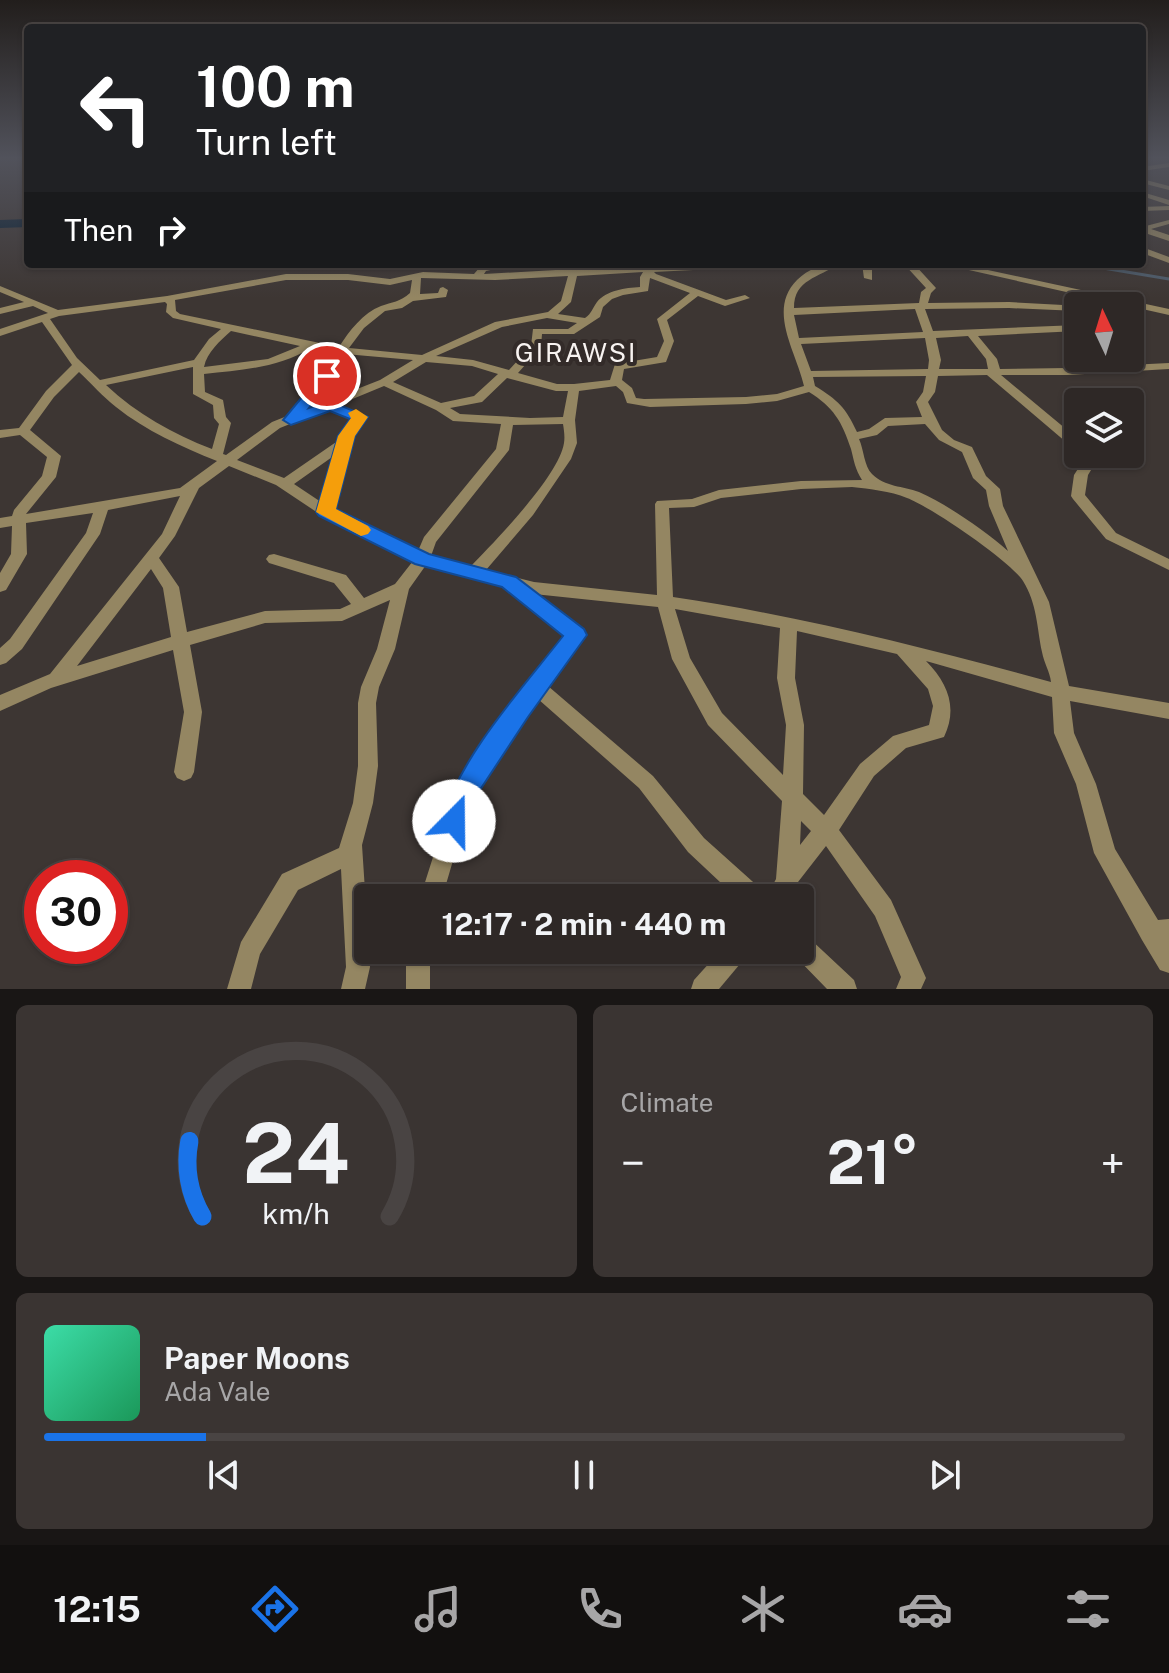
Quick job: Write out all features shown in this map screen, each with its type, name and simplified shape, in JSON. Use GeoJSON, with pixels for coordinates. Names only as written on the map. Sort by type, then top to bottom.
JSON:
{"type":"FeatureCollection","features":[{"type":"Feature","properties":{"kind":"street"},"geometry":{"type":"LineString","coordinates":[[1146,209],[1169,206]]}},
{"type":"Feature","properties":{"kind":"street"},"geometry":{"type":"LineString","coordinates":[[1146,228],[1168,223]]}},
{"type":"Feature","properties":{"kind":"street"},"geometry":{"type":"LineString","coordinates":[[1146,230],[1169,238]]}},
{"type":"Feature","properties":{"kind":"street"},"geometry":{"type":"LineString","coordinates":[[1146,251],[1169,260]]}},
{"type":"Feature","properties":{"kind":"street"},"geometry":{"type":"LineString","coordinates":[[0,333],[51,316],[286,277],[348,277],[390,282],[405,281],[435,268]]}},
{"type":"Feature","properties":{"kind":"street"},"geometry":{"type":"LineString","coordinates":[[477,276],[483,269],[489,268]]}},
{"type":"Feature","properties":{"kind":"street"},"geometry":{"type":"LineString","coordinates":[[527,268],[532,276]]}},
{"type":"Feature","properties":{"kind":"street"},"geometry":{"type":"LineString","coordinates":[[420,275],[532,276],[645,268]]}},
{"type":"Feature","properties":{"kind":"street"},"geometry":{"type":"LineString","coordinates":[[645,268],[652,276],[695,294],[725,303],[745,298]]}},
{"type":"Feature","properties":{"kind":"street"},"geometry":{"type":"LineString","coordinates":[[0,523],[185,491],[221,457],[276,425],[384,382],[425,357],[499,324],[548,315],[585,321],[596,315],[597,307],[605,298],[645,289],[645,268]]}},
{"type":"Feature","properties":{"kind":"street"},"geometry":{"type":"LineString","coordinates":[[824,268],[805,277],[792,291],[787,311],[795,341],[809,381],[843,415],[853,437],[860,466],[867,477],[883,487]]}},
{"type":"Feature","properties":{"kind":"street"},"geometry":{"type":"LineString","coordinates":[[868,268],[869,278]]}},
{"type":"Feature","properties":{"kind":"street"},"geometry":{"type":"LineString","coordinates":[[913,268],[931,288],[926,292],[921,306],[935,360],[929,392],[922,402],[929,420],[947,443],[967,450],[980,478],[993,489],[996,506],[1041,602],[1051,654],[1059,676],[1064,733],[1086,784],[1105,853],[1160,931],[1169,961]]}},
{"type":"Feature","properties":{"kind":"street"},"geometry":{"type":"LineString","coordinates":[[965,268],[1169,314]]}},
{"type":"Feature","properties":{"kind":"street"},"geometry":{"type":"LineString","coordinates":[[548,315],[566,302],[573,273]]}},
{"type":"Feature","properties":{"kind":"street"},"geometry":{"type":"LineString","coordinates":[[291,420],[327,376],[339,350],[379,310],[400,307],[411,298],[420,275]]}},
{"type":"Feature","properties":{"kind":"street"},"geometry":{"type":"LineString","coordinates":[[0,289],[34,303],[51,316],[79,365],[119,404],[150,425],[189,445],[285,484],[326,512],[422,559],[534,588],[665,602],[789,623],[900,648],[1059,692],[1169,711]]}},
{"type":"Feature","properties":{"kind":"street"},"geometry":{"type":"LineString","coordinates":[[411,298],[443,295],[443,290]]}},
{"type":"Feature","properties":{"kind":"street"},"geometry":{"type":"LineString","coordinates":[[616,381],[619,366],[662,360],[669,341],[662,319],[695,294]]}},
{"type":"Feature","properties":{"kind":"street"},"geometry":{"type":"LineString","coordinates":[[167,299],[172,303],[171,312],[177,316],[309,345],[473,363],[507,374],[574,388],[616,381],[628,390],[631,400],[659,405],[674,401],[740,403],[779,399],[809,381],[931,373],[1057,372],[1137,365],[1169,366]]}},
{"type":"Feature","properties":{"kind":"street"},"geometry":{"type":"LineString","coordinates":[[0,311],[34,303]]}},
{"type":"Feature","properties":{"kind":"street"},"geometry":{"type":"LineString","coordinates":[[787,311],[835,313],[921,306],[1029,303],[1064,307]]}},
{"type":"Feature","properties":{"kind":"street"},"geometry":{"type":"LineString","coordinates":[[1029,303],[1055,329]]}},
{"type":"Feature","properties":{"kind":"street"},"geometry":{"type":"LineString","coordinates":[[1144,314],[1169,314]]}},
{"type":"Feature","properties":{"kind":"street"},"geometry":{"type":"LineString","coordinates":[[440,407],[478,399],[536,347],[537,331],[570,332],[586,324],[585,321]]}},
{"type":"Feature","properties":{"kind":"street"},"geometry":{"type":"LineString","coordinates":[[221,457],[225,423],[220,418],[219,403],[199,394],[198,367],[213,341],[230,327]]}},
{"type":"Feature","properties":{"kind":"street"},"geometry":{"type":"LineString","coordinates":[[795,341],[1064,329]]}},
{"type":"Feature","properties":{"kind":"street"},"geometry":{"type":"LineString","coordinates":[[970,332],[991,359],[992,372],[1064,433]]}},
{"type":"Feature","properties":{"kind":"street"},"geometry":{"type":"LineString","coordinates":[[100,383],[198,367],[273,362],[294,355],[309,345]]}},
{"type":"Feature","properties":{"kind":"street"},"geometry":{"type":"LineString","coordinates":[[23,431],[50,394],[79,365]]}},
{"type":"Feature","properties":{"kind":"street"},"geometry":{"type":"LineString","coordinates":[[384,382],[457,418],[569,420]]}},
{"type":"Feature","properties":{"kind":"street"},"geometry":{"type":"LineString","coordinates":[[474,573],[509,535],[554,473],[570,445],[569,420],[574,388]]}},
{"type":"Feature","properties":{"kind":"street"},"geometry":{"type":"LineString","coordinates":[[326,512],[345,440],[360,417],[330,406]]}},
{"type":"Feature","properties":{"kind":"street"},"geometry":{"type":"LineString","coordinates":[[853,437],[873,432],[885,422],[929,420]]}},
{"type":"Feature","properties":{"kind":"street"},"geometry":{"type":"LineString","coordinates":[[239,989],[249,950],[290,882],[348,855],[363,803],[368,766],[367,703],[394,622],[401,588],[422,559],[429,541],[502,450],[508,421]]}},
{"type":"Feature","properties":{"kind":"street"},"geometry":{"type":"LineString","coordinates":[[0,434],[23,431],[54,456],[49,477],[19,513],[19,554],[0,586]]}},
{"type":"Feature","properties":{"kind":"street"},"geometry":{"type":"LineString","coordinates":[[285,484],[345,440]]}},
{"type":"Feature","properties":{"kind":"street"},"geometry":{"type":"LineString","coordinates":[[1085,468],[1078,496],[1111,536],[1169,565]]}},
{"type":"Feature","properties":{"kind":"street"},"geometry":{"type":"LineString","coordinates":[[908,989],[914,978],[883,908],[838,844],[715,719],[681,659],[665,602],[665,523],[662,504],[694,503],[719,494],[801,485],[852,483],[883,487],[911,494],[935,506],[997,549],[1028,576]]}},
{"type":"Feature","properties":{"kind":"street"},"geometry":{"type":"LineString","coordinates":[[56,680],[168,536],[193,484]]}},
{"type":"Feature","properties":{"kind":"street"},"geometry":{"type":"LineString","coordinates":[[0,658],[16,644],[93,534],[102,506]]}},
{"type":"Feature","properties":{"kind":"street"},"geometry":{"type":"LineString","coordinates":[[151,558],[171,587],[193,712],[184,772]]}},
{"type":"Feature","properties":{"kind":"street"},"geometry":{"type":"LineString","coordinates":[[274,559],[340,579],[361,606]]}},
{"type":"Feature","properties":{"kind":"street"},"geometry":{"type":"LineString","coordinates":[[435,884],[462,795],[576,635],[509,582]]}},
{"type":"Feature","properties":{"kind":"street"},"geometry":{"type":"LineString","coordinates":[[0,703],[56,680],[181,640],[265,617],[342,615],[401,588]]}},
{"type":"Feature","properties":{"kind":"street"},"geometry":{"type":"LineString","coordinates":[[788,877],[795,725],[786,678],[789,623]]}},
{"type":"Feature","properties":{"kind":"street"},"geometry":{"type":"LineString","coordinates":[[784,884],[867,770],[900,742],[937,731],[944,714],[936,681],[900,648]]}},
{"type":"Feature","properties":{"kind":"street"},"geometry":{"type":"LineString","coordinates":[[537,687],[646,782],[696,845],[739,884]]}},
{"type":"Feature","properties":{"kind":"street"},"geometry":{"type":"LineString","coordinates":[[351,844],[358,967],[353,989]]}},
{"type":"Feature","properties":{"kind":"street"},"geometry":{"type":"LineString","coordinates":[[814,959],[845,989]]}},
{"type":"Feature","properties":{"kind":"street"},"geometry":{"type":"LineString","coordinates":[[418,964],[418,989]]}},
{"type":"Feature","properties":{"kind":"street"},"geometry":{"type":"LineString","coordinates":[[703,989],[725,964]]}},
{"type":"Feature","properties":{"kind":"waterway"},"geometry":{"type":"LineString","coordinates":[[0,224],[24,223]]}},
{"type":"Feature","properties":{"kind":"waterway"},"geometry":{"type":"LineString","coordinates":[[1103,268],[1169,279]]}},
{"type":"Feature","properties":{"kind":"slow traffic"},"geometry":{"type":"LineString","coordinates":[[356,413],[360,417],[346,436],[326,512],[361,530]]}},
{"type":"Feature","properties":{"kind":"district","name":"GIRAWSI"},"geometry":{"type":"Point","coordinates":[576,353]}},
{"type":"Feature","properties":{"kind":"route"},"geometry":{"type":"LineString","coordinates":[[327,376],[291,420],[330,406],[360,417],[346,436],[326,512],[422,559],[509,582],[576,635],[519,710],[462,795],[454,821]]}}]}
